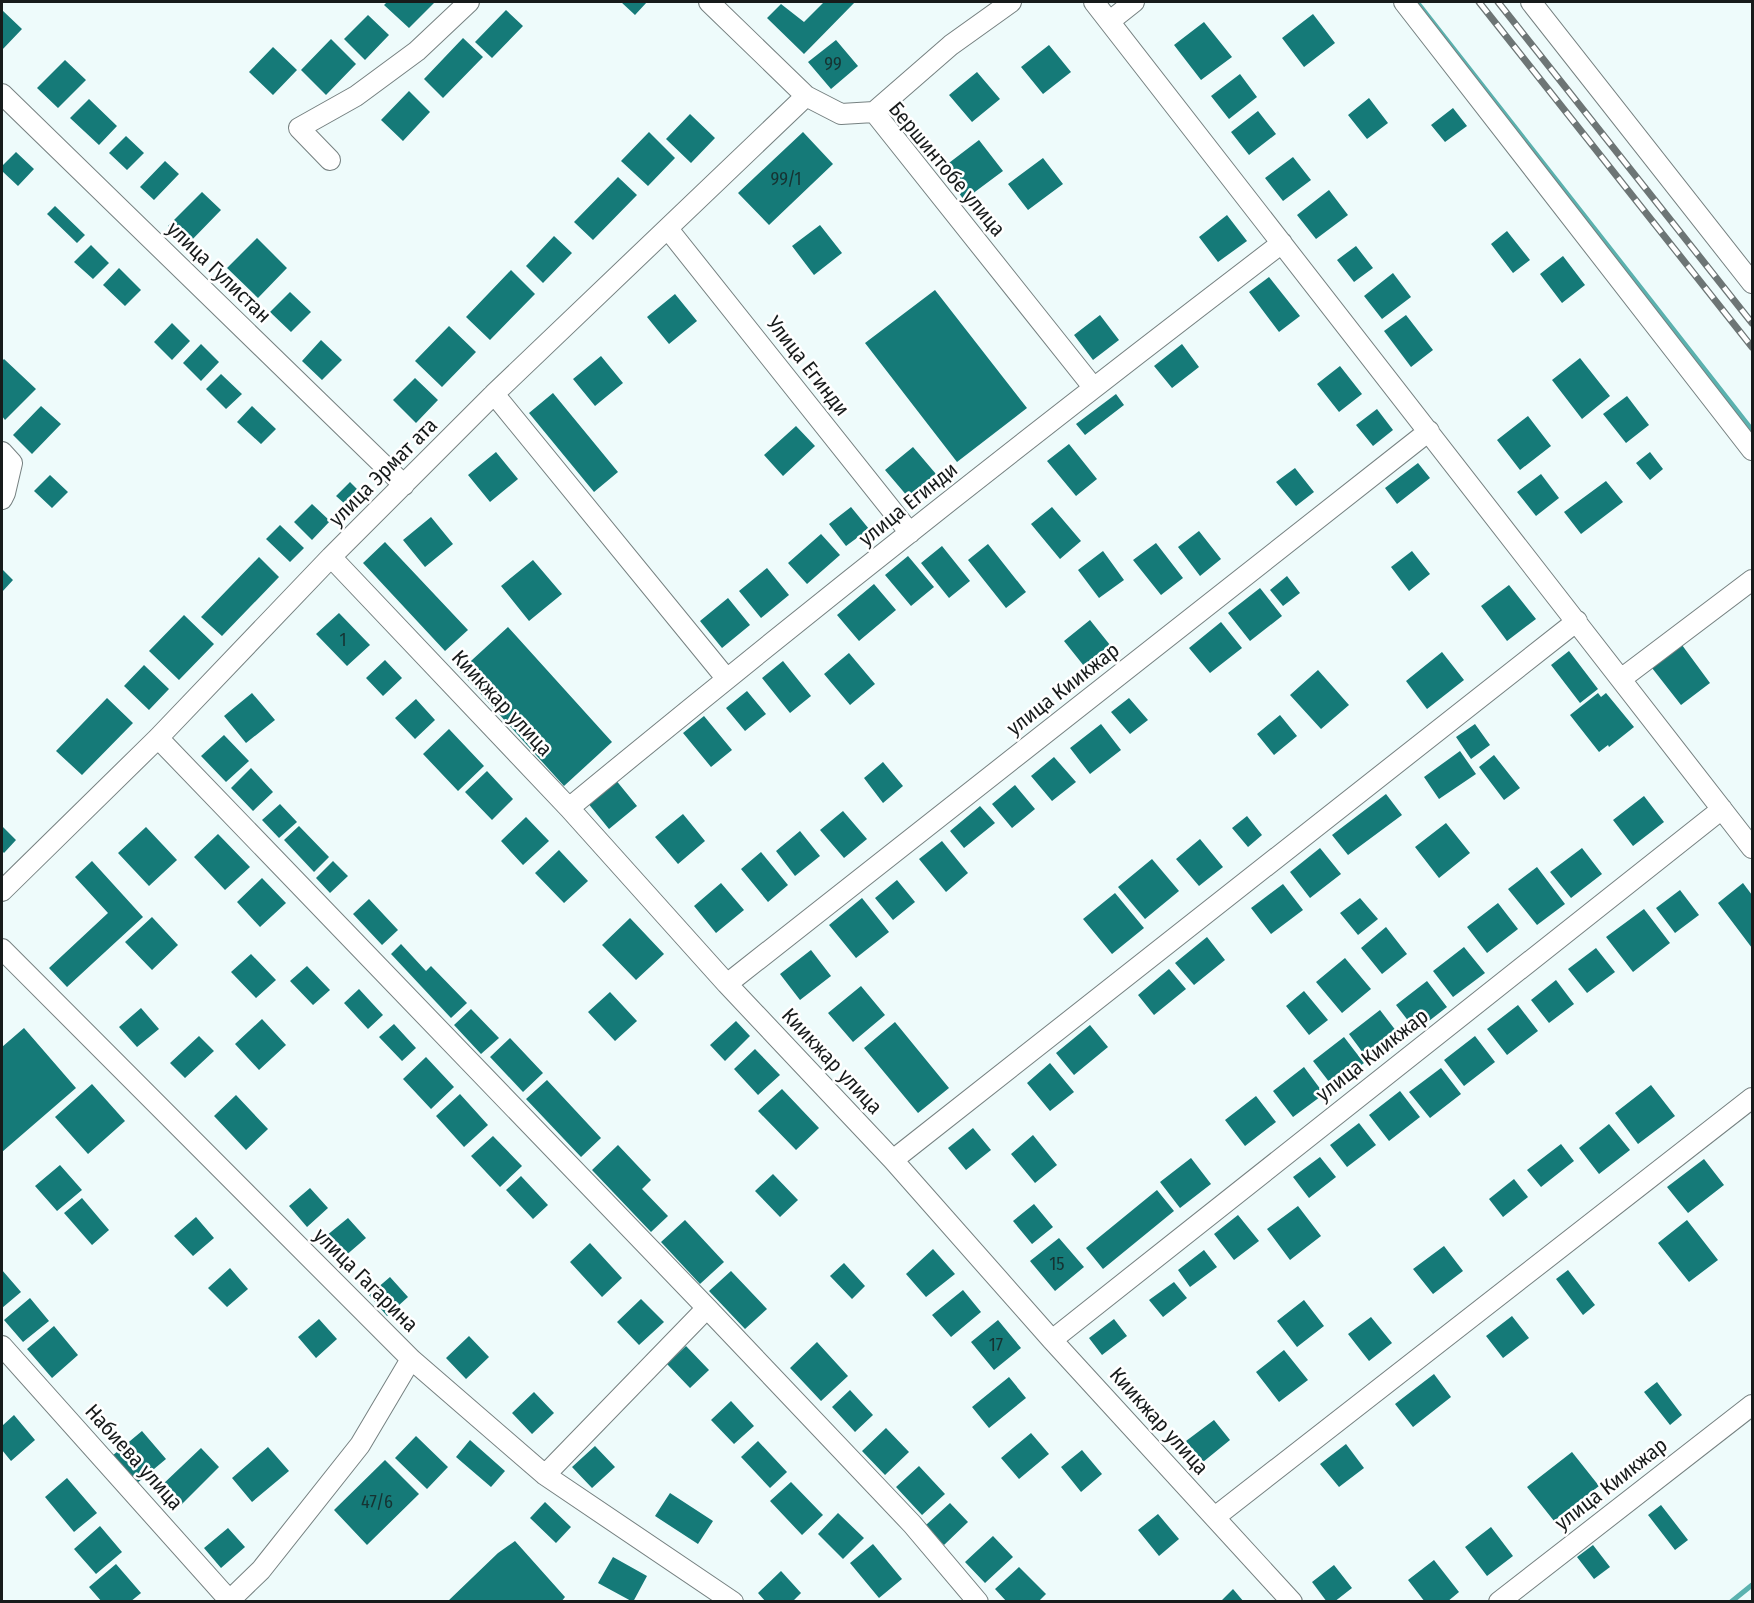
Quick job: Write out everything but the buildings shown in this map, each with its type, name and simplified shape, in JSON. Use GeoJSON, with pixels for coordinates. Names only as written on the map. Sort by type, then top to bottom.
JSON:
{"type":"FeatureCollection","features":[{"type":"Feature","properties":{"kind":"street"},"geometry":{"type":"LineString","coordinates":[[330,160],[299,128],[356,96],[408,58],[469,2]]}},
{"type":"Feature","properties":{"kind":"street","name":"Бершинтобе улица"},"geometry":{"type":"LineString","coordinates":[[709,2],[806,96],[841,114],[874,112],[1093,387]]}},
{"type":"Feature","properties":{"kind":"street"},"geometry":{"type":"LineString","coordinates":[[874,112],[951,45],[1011,2]]}},
{"type":"Feature","properties":{"kind":"street"},"geometry":{"type":"LineString","coordinates":[[1094,2],[1752,848]]}},
{"type":"Feature","properties":{"kind":"street"},"geometry":{"type":"LineString","coordinates":[[1110,21],[1134,2]]}},
{"type":"Feature","properties":{"kind":"street"},"geometry":{"type":"LineString","coordinates":[[1404,2],[1752,450]]}},
{"type":"Feature","properties":{"kind":"street"},"geometry":{"type":"LineString","coordinates":[[1531,2],[1752,283]]}},
{"type":"Feature","properties":{"kind":"street","name":"улица Гулистан"},"geometry":{"type":"LineString","coordinates":[[2,94],[404,485]]}},
{"type":"Feature","properties":{"kind":"street","name":"улица Эрмат ата"},"geometry":{"type":"LineString","coordinates":[[2,891],[158,738],[331,557],[494,394],[806,96]]}},
{"type":"Feature","properties":{"kind":"street","name":"Улица Егинди"},"geometry":{"type":"LineString","coordinates":[[668,229],[910,533]]}},
{"type":"Feature","properties":{"kind":"street","name":"улица Егинди"},"geometry":{"type":"LineString","coordinates":[[569,808],[726,678],[1093,387],[1282,243]]}},
{"type":"Feature","properties":{"kind":"street"},"geometry":{"type":"LineString","coordinates":[[494,394],[726,678]]}},
{"type":"Feature","properties":{"kind":"street","name":"улица Киикжар"},"geometry":{"type":"LineString","coordinates":[[727,984],[1429,431]]}},
{"type":"Feature","properties":{"kind":"street"},"geometry":{"type":"LineString","coordinates":[[2,452],[12,463],[2,498]]}},
{"type":"Feature","properties":{"kind":"street","name":"Киикжар улица"},"geometry":{"type":"LineString","coordinates":[[331,557],[569,808],[727,984],[893,1160],[1052,1340],[1292,1602]]}},
{"type":"Feature","properties":{"kind":"street"},"geometry":{"type":"LineString","coordinates":[[1622,679],[1752,580]]}},
{"type":"Feature","properties":{"kind":"street"},"geometry":{"type":"LineString","coordinates":[[893,1160],[1576,621]]}},
{"type":"Feature","properties":{"kind":"street"},"geometry":{"type":"LineString","coordinates":[[158,738],[707,1308],[912,1524],[978,1602]]}},
{"type":"Feature","properties":{"kind":"street","name":"улица Киикжар"},"geometry":{"type":"LineString","coordinates":[[1052,1340],[1722,809]]}},
{"type":"Feature","properties":{"kind":"street","name":"улица Гагарина"},"geometry":{"type":"LineString","coordinates":[[2,949],[411,1359],[545,1475],[733,1602]]}},
{"type":"Feature","properties":{"kind":"street"},"geometry":{"type":"LineString","coordinates":[[1215,1517],[1752,1098]]}},
{"type":"Feature","properties":{"kind":"street"},"geometry":{"type":"LineString","coordinates":[[545,1475],[707,1308]]}},
{"type":"Feature","properties":{"kind":"street","name":"Набиева улица"},"geometry":{"type":"LineString","coordinates":[[2,1346],[229,1601]]}},
{"type":"Feature","properties":{"kind":"street"},"geometry":{"type":"LineString","coordinates":[[229,1601],[261,1570],[360,1445],[411,1359]]}},
{"type":"Feature","properties":{"kind":"street","name":"улица Киикжар"},"geometry":{"type":"LineString","coordinates":[[1499,1602],[1752,1405]]}},
{"type":"Feature","properties":{"kind":"waterway"},"geometry":{"type":"LineString","coordinates":[[1417,2],[1752,430]]}},
{"type":"Feature","properties":{"kind":"waterway"},"geometry":{"type":"LineString","coordinates":[[1731,1602],[1752,1585]]}},
{"type":"Feature","properties":{"kind":"railway"},"geometry":{"type":"LineString","coordinates":[[1479,2],[1752,347]]}},
{"type":"Feature","properties":{"kind":"railway"},"geometry":{"type":"LineString","coordinates":[[1498,2],[1752,323]]}}]}
